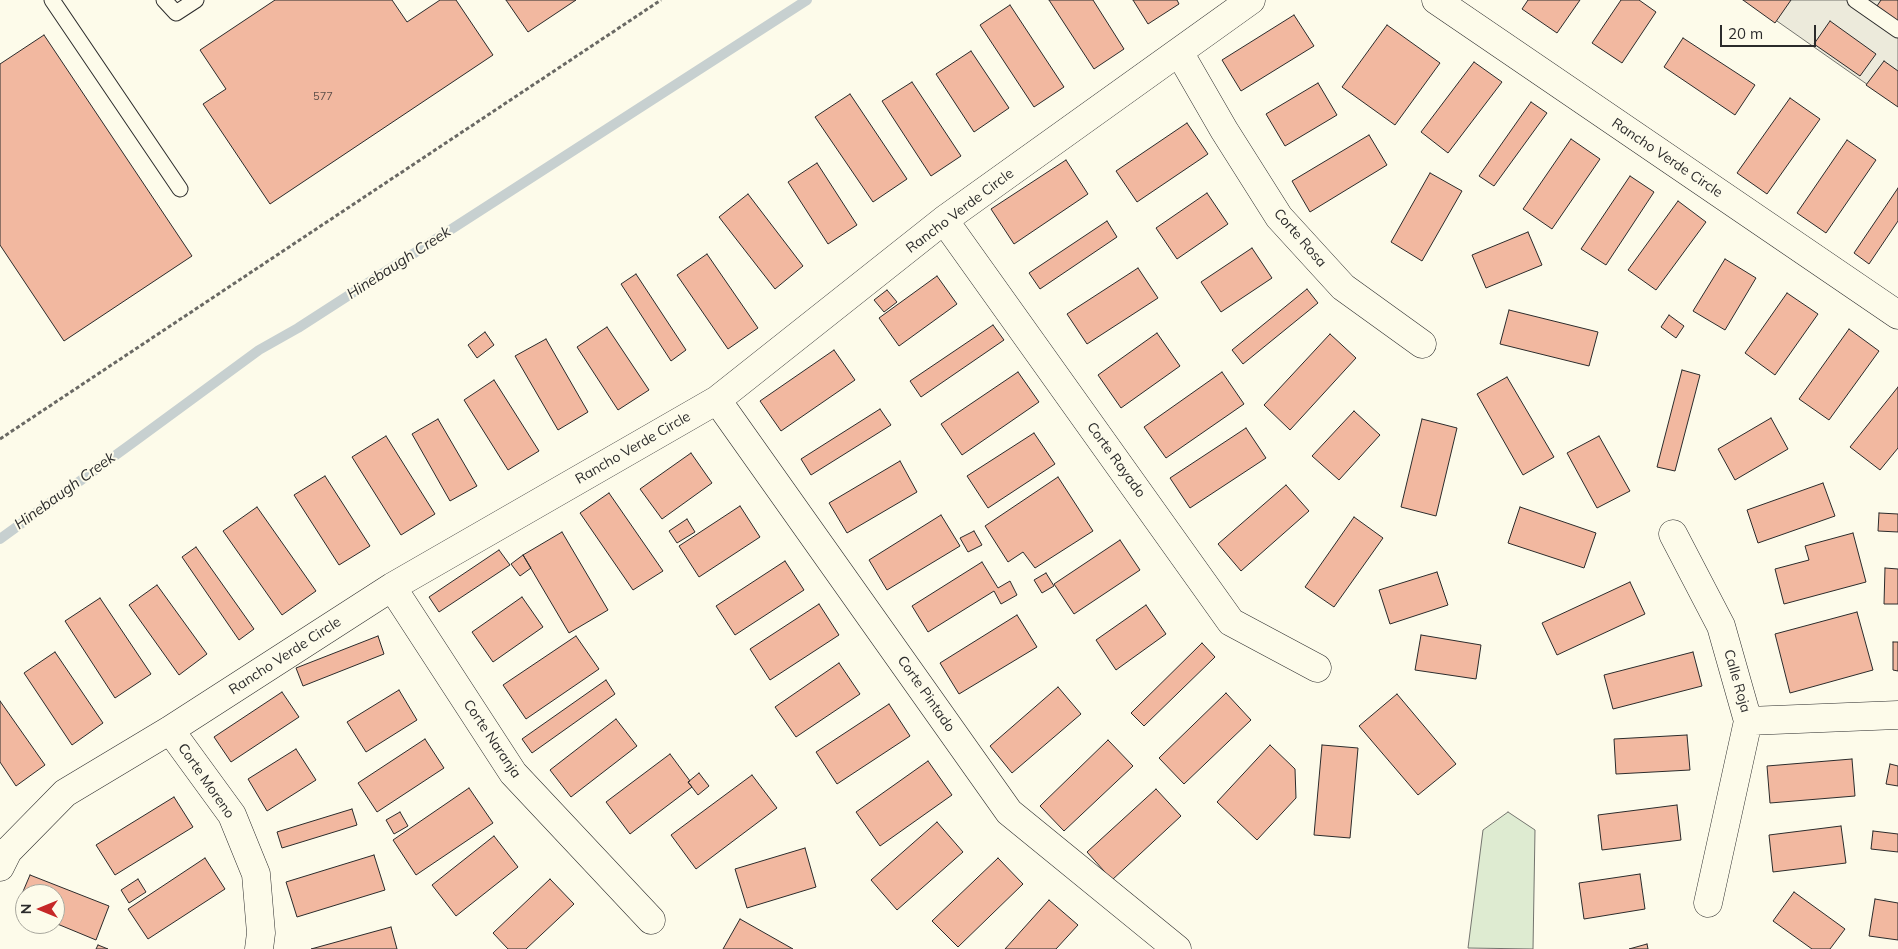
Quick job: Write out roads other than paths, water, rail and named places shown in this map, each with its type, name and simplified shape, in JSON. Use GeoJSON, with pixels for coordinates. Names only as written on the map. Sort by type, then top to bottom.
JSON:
{"type":"FeatureCollection","features":[{"type":"Feature","properties":{"kind":"street","name":"Rancho Verde Circle"},"geometry":{"type":"LineString","coordinates":[[0,868],[8,851],[65,793],[170,730],[392,587],[718,400],[944,220],[1251,0]]}},
{"type":"Feature","properties":{"kind":"street","name":"Rancho Verde Circle"},"geometry":{"type":"LineString","coordinates":[[1436,0],[1898,315]]}},
{"type":"Feature","properties":{"kind":"street","name":"Corte Rosa"},"geometry":{"type":"LineString","coordinates":[[1179,52],[1224,130],[1279,217],[1343,287],[1422,344]]}},
{"type":"Feature","properties":{"kind":"street","name":"Corte Rayado"},"geometry":{"type":"LineString","coordinates":[[944,220],[1232,622],[1317,668]]}},
{"type":"Feature","properties":{"kind":"street","name":"Corte Pintado"},"geometry":{"type":"LineString","coordinates":[[718,400],[1009,812],[1177,949]]}},
{"type":"Feature","properties":{"kind":"street","name":"Calle Roja"},"geometry":{"type":"LineString","coordinates":[[1673,534],[1721,626],[1748,721],[1898,715]]}},
{"type":"Feature","properties":{"kind":"street","name":"Corte Naranja"},"geometry":{"type":"LineString","coordinates":[[392,587],[513,773],[651,920]]}},
{"type":"Feature","properties":{"kind":"street"},"geometry":{"type":"LineString","coordinates":[[1708,903],[1748,721]]}},
{"type":"Feature","properties":{"kind":"street","name":"Corte Moreno"},"geometry":{"type":"LineString","coordinates":[[170,730],[232,815],[256,874],[261,933],[259,949]]}},
{"type":"Feature","properties":{"kind":"lane"},"geometry":{"type":"LineString","coordinates":[[52,0],[180,189]]}},
{"type":"Feature","properties":{"kind":"lane"},"geometry":{"type":"LineString","coordinates":[[164,0],[176,13],[196,0]]}},
{"type":"Feature","properties":{"kind":"lane"},"geometry":{"type":"LineString","coordinates":[[1855,0],[1898,30]]}},
{"type":"Feature","properties":{"kind":"waterway","name":"Hinebaugh Creek"},"geometry":{"type":"LineString","coordinates":[[0,539],[259,350],[298,328],[807,0]]}}]}
